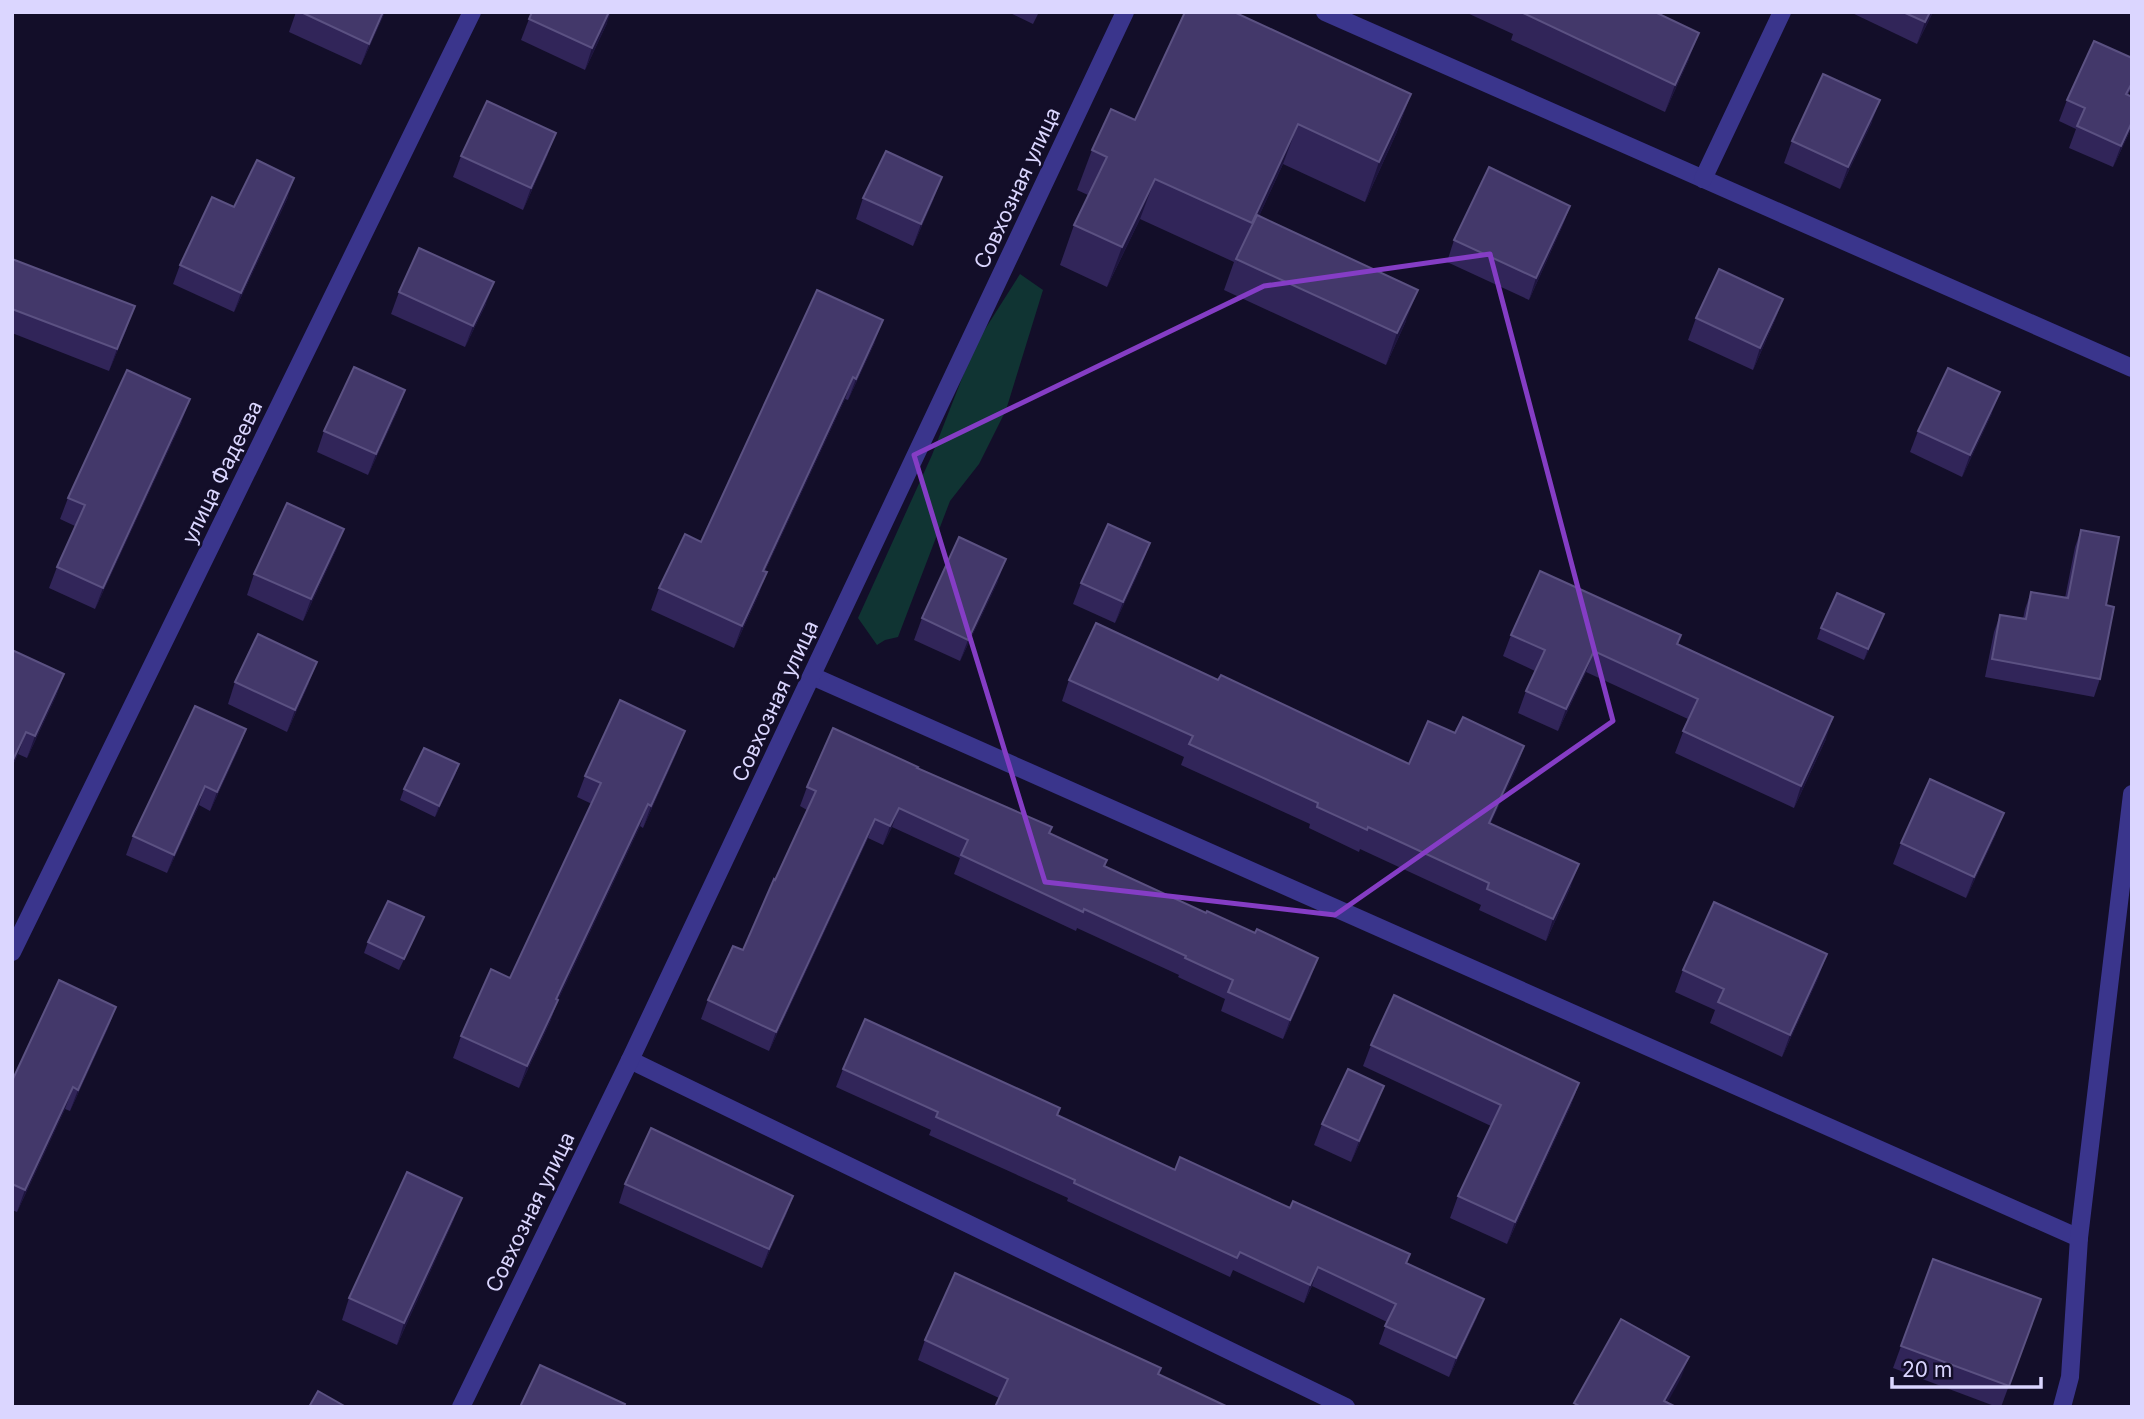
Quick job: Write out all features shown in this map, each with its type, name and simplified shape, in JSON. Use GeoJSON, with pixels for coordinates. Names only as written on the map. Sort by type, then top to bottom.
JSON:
{"type":"FeatureCollection","features":[{"type":"Feature","properties":{"kind":"street","name":"улица Фадеева"},"geometry":{"type":"LineString","coordinates":[[12,952],[472,12]]}},
{"type":"Feature","properties":{"kind":"street","name":"Совхозная улица"},"geometry":{"type":"LineString","coordinates":[[461,1407],[812,676],[1125,12]]}},
{"type":"Feature","properties":{"kind":"street"},"geometry":{"type":"LineString","coordinates":[[1325,12],[2132,368]]}},
{"type":"Feature","properties":{"kind":"street"},"geometry":{"type":"LineString","coordinates":[[1703,179],[1782,12]]}},
{"type":"Feature","properties":{"kind":"street"},"geometry":{"type":"LineString","coordinates":[[812,676],[2079,1238]]}},
{"type":"Feature","properties":{"kind":"street"},"geometry":{"type":"LineString","coordinates":[[2062,1407],[2070,1377],[2079,1238],[2132,794]]}},
{"type":"Feature","properties":{"kind":"street"},"geometry":{"type":"LineString","coordinates":[[629,1060],[1346,1407]]}},
{"type":"Feature","properties":{"kind":"highlighted area"},"geometry":{"type":"Polygon","coordinates":[[[1490,254],[1613,721],[1335,915],[1045,882],[914,455],[1264,286],[1490,254]]]}},
{"type":"Feature","properties":{"kind":"green space"},"geometry":{"type":"Polygon","coordinates":[[[1020,274],[1043,290],[1006,410],[979,464],[950,501],[898,637],[877,645],[858,618],[932,455],[975,345],[1020,274]]]}},
{"type":"Feature","properties":{"kind":"building"},"geometry":{"type":"Polygon","coordinates":[[[301,12],[383,12],[369,44],[301,12]]]}},
{"type":"Feature","properties":{"kind":"building"},"geometry":{"type":"Polygon","coordinates":[[[532,12],[609,12],[592,48],[529,19],[532,12]]]}},
{"type":"Feature","properties":{"kind":"building"},"geometry":{"type":"Polygon","coordinates":[[[1185,12],[1234,12],[1411,94],[1379,162],[1298,124],[1252,223],[1155,179],[1122,247],[1074,225],[1107,157],[1092,150],[1111,109],[1135,120],[1185,12]]]}},
{"type":"Feature","properties":{"kind":"building"},"geometry":{"type":"Polygon","coordinates":[[[1521,12],[1655,12],[1699,33],[1675,85],[1521,12]]]}},
{"type":"Feature","properties":{"kind":"building"},"geometry":{"type":"Polygon","coordinates":[[[1903,12],[1930,12],[1925,22],[1903,12]]]}},
{"type":"Feature","properties":{"kind":"building"},"geometry":{"type":"Polygon","coordinates":[[[2094,41],[2132,58],[2132,83],[2126,94],[2132,97],[2132,122],[2121,146],[2077,126],[2085,108],[2067,100],[2094,41]]]}},
{"type":"Feature","properties":{"kind":"building"},"geometry":{"type":"Polygon","coordinates":[[[1823,74],[1880,100],[1848,167],[1792,141],[1823,74]]]}},
{"type":"Feature","properties":{"kind":"building"},"geometry":{"type":"Polygon","coordinates":[[[487,101],[556,133],[531,188],[461,156],[487,101]]]}},
{"type":"Feature","properties":{"kind":"building"},"geometry":{"type":"Polygon","coordinates":[[[886,151],[942,177],[921,224],[863,198],[886,151]]]}},
{"type":"Feature","properties":{"kind":"building"},"geometry":{"type":"Polygon","coordinates":[[[257,160],[294,178],[241,293],[180,265],[212,197],[234,207],[257,160]]]}},
{"type":"Feature","properties":{"kind":"building"},"geometry":{"type":"Polygon","coordinates":[[[1489,167],[1570,206],[1536,278],[1454,240],[1489,167]]]}},
{"type":"Feature","properties":{"kind":"building"},"geometry":{"type":"Polygon","coordinates":[[[1257,215],[1418,290],[1397,333],[1236,259],[1257,215]]]}},
{"type":"Feature","properties":{"kind":"building"},"geometry":{"type":"Polygon","coordinates":[[[419,248],[494,282],[473,326],[399,292],[419,248]]]}},
{"type":"Feature","properties":{"kind":"building"},"geometry":{"type":"Polygon","coordinates":[[[12,259],[135,306],[117,349],[12,309],[12,259]]]}},
{"type":"Feature","properties":{"kind":"building"},"geometry":{"type":"Polygon","coordinates":[[[1719,269],[1783,299],[1760,348],[1696,318],[1719,269]]]}},
{"type":"Feature","properties":{"kind":"building"},"geometry":{"type":"Polygon","coordinates":[[[817,290],[883,320],[856,379],[853,377],[763,571],[767,572],[742,626],[659,588],[685,534],[701,542],[817,290]]]}},
{"type":"Feature","properties":{"kind":"building"},"geometry":{"type":"Polygon","coordinates":[[[354,367],[405,390],[376,454],[324,431],[354,367]]]}},
{"type":"Feature","properties":{"kind":"building"},"geometry":{"type":"Polygon","coordinates":[[[1948,368],[2000,392],[1970,455],[1918,431],[1948,368]]]}},
{"type":"Feature","properties":{"kind":"building"},"geometry":{"type":"Polygon","coordinates":[[[127,370],[190,399],[103,588],[57,567],[85,505],[68,498],[127,370]]]}},
{"type":"Feature","properties":{"kind":"building"},"geometry":{"type":"Polygon","coordinates":[[[287,503],[344,529],[311,599],[254,574],[287,503]]]}},
{"type":"Feature","properties":{"kind":"building"},"geometry":{"type":"Polygon","coordinates":[[[1108,524],[1150,543],[1123,602],[1081,583],[1108,524]]]}},
{"type":"Feature","properties":{"kind":"building"},"geometry":{"type":"Polygon","coordinates":[[[2081,530],[2119,537],[2106,605],[2114,607],[2100,679],[1992,659],[2000,615],[2026,619],[2031,592],[2068,598],[2081,530]]]}},
{"type":"Feature","properties":{"kind":"building"},"geometry":{"type":"Polygon","coordinates":[[[959,537],[1006,559],[968,640],[922,618],[959,537]]]}},
{"type":"Feature","properties":{"kind":"building"},"geometry":{"type":"Polygon","coordinates":[[[1540,571],[1681,635],[1677,644],[1833,717],[1801,786],[1683,731],[1698,699],[1594,651],[1566,709],[1526,691],[1545,650],[1511,635],[1540,571]]]}},
{"type":"Feature","properties":{"kind":"building"},"geometry":{"type":"Polygon","coordinates":[[[1837,593],[1884,614],[1868,649],[1821,628],[1837,593]]]}},
{"type":"Feature","properties":{"kind":"building"},"geometry":{"type":"Polygon","coordinates":[[[1096,623],[1218,680],[1221,675],[1409,764],[1428,721],[1455,733],[1463,717],[1524,746],[1489,823],[1579,864],[1553,919],[1487,889],[1489,883],[1368,827],[1367,830],[1317,807],[1318,803],[1189,744],[1193,736],[1069,680],[1096,623]]]}},
{"type":"Feature","properties":{"kind":"building"},"geometry":{"type":"Polygon","coordinates":[[[258,634],[317,662],[295,710],[235,682],[258,634]]]}},
{"type":"Feature","properties":{"kind":"building"},"geometry":{"type":"Polygon","coordinates":[[[12,650],[64,674],[35,736],[26,732],[12,762],[12,650]]]}},
{"type":"Feature","properties":{"kind":"building"},"geometry":{"type":"Polygon","coordinates":[[[620,700],[685,731],[556,999],[558,1000],[527,1066],[461,1036],[491,969],[510,978],[601,783],[585,776],[620,700]]]}},
{"type":"Feature","properties":{"kind":"building"},"geometry":{"type":"Polygon","coordinates":[[[195,706],[246,729],[217,792],[205,786],[174,855],[133,836],[195,706]]]}},
{"type":"Feature","properties":{"kind":"building"},"geometry":{"type":"Polygon","coordinates":[[[833,728],[1052,827],[1049,833],[1107,860],[1104,866],[1206,913],[1207,911],[1255,933],[1257,929],[1318,958],[1290,1020],[1228,992],[1233,980],[1185,958],[1186,956],[961,855],[968,840],[899,808],[890,826],[875,819],[776,1032],[708,1000],[733,946],[743,950],[816,791],[807,787],[833,728]]]}},
{"type":"Feature","properties":{"kind":"building"},"geometry":{"type":"Polygon","coordinates":[[[424,748],[459,764],[439,806],[404,789],[424,748]]]}},
{"type":"Feature","properties":{"kind":"building"},"geometry":{"type":"Polygon","coordinates":[[[1930,779],[2004,813],[1974,877],[1901,843],[1930,779]]]}},
{"type":"Feature","properties":{"kind":"building"},"geometry":{"type":"Polygon","coordinates":[[[388,901],[424,917],[404,959],[368,942],[388,901]]]}},
{"type":"Feature","properties":{"kind":"building"},"geometry":{"type":"Polygon","coordinates":[[[1714,902],[1827,954],[1790,1035],[1718,1002],[1724,989],[1683,970],[1714,902]]]}},
{"type":"Feature","properties":{"kind":"building"},"geometry":{"type":"Polygon","coordinates":[[[59,980],[116,1007],[78,1090],[73,1087],[25,1190],[12,1184],[12,1081],[59,980]]]}},
{"type":"Feature","properties":{"kind":"building"},"geometry":{"type":"Polygon","coordinates":[[[1394,995],[1579,1083],[1515,1222],[1458,1196],[1501,1105],[1371,1045],[1394,995]]]}},
{"type":"Feature","properties":{"kind":"building"},"geometry":{"type":"Polygon","coordinates":[[[865,1019],[1060,1108],[1057,1115],[1175,1170],[1180,1157],[1290,1208],[1293,1201],[1410,1254],[1406,1263],[1484,1299],[1456,1358],[1385,1326],[1396,1304],[1318,1267],[1310,1285],[1240,1252],[1237,1258],[936,1117],[938,1112],[843,1069],[865,1019]]]}},
{"type":"Feature","properties":{"kind":"building"},"geometry":{"type":"Polygon","coordinates":[[[1348,1069],[1384,1086],[1359,1141],[1322,1124],[1348,1069]]]}},
{"type":"Feature","properties":{"kind":"building"},"geometry":{"type":"Polygon","coordinates":[[[651,1128],[793,1196],[769,1249],[625,1184],[651,1128]]]}},
{"type":"Feature","properties":{"kind":"building"},"geometry":{"type":"Polygon","coordinates":[[[407,1172],[462,1198],[404,1323],[349,1298],[407,1172]]]}},
{"type":"Feature","properties":{"kind":"building"},"geometry":{"type":"Polygon","coordinates":[[[1933,1259],[2041,1299],[2009,1386],[1901,1346],[1933,1259]]]}},
{"type":"Feature","properties":{"kind":"building"},"geometry":{"type":"Polygon","coordinates":[[[955,1273],[1161,1368],[1158,1374],[1228,1407],[995,1407],[1008,1379],[925,1340],[955,1273]]]}},
{"type":"Feature","properties":{"kind":"building"},"geometry":{"type":"Polygon","coordinates":[[[1621,1319],[1689,1357],[1664,1401],[1676,1407],[1581,1407],[1574,1403],[1621,1319]]]}},
{"type":"Feature","properties":{"kind":"building"},"geometry":{"type":"Polygon","coordinates":[[[540,1365],[625,1404],[624,1407],[520,1407],[540,1365]]]}},
{"type":"Feature","properties":{"kind":"building"},"geometry":{"type":"Polygon","coordinates":[[[318,1391],[346,1407],[309,1407],[318,1391]]]}}]}
